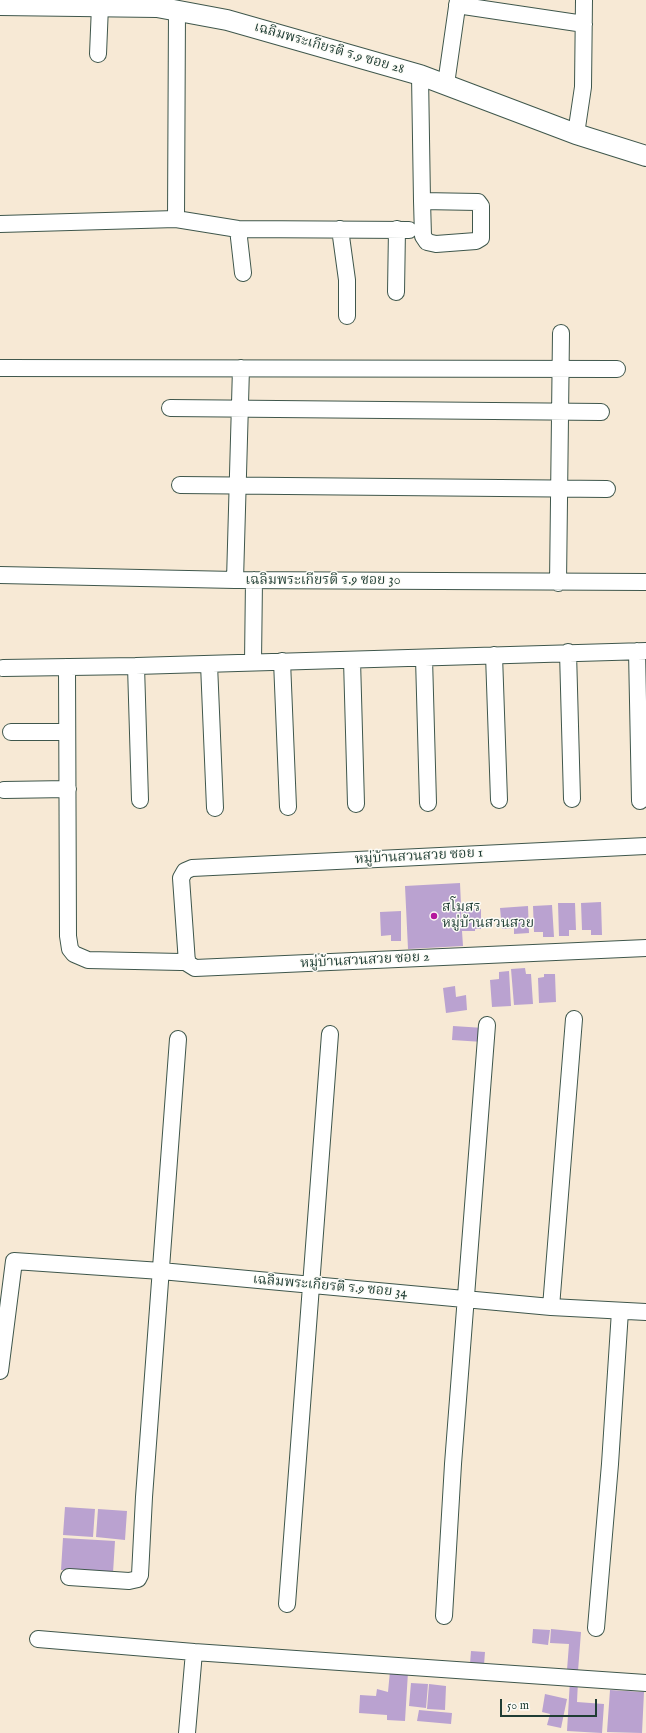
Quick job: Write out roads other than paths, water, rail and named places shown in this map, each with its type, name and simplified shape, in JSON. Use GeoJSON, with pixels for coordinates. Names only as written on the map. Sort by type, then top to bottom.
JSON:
{"type":"FeatureCollection","features":[{"type":"Feature","properties":{"kind":"main road","name":"เฉลิมพระเกียรติ ร.9 ซอย 28"},"geometry":{"type":"LineString","coordinates":[[0,5],[79,3],[157,7],[227,20],[420,75],[576,134],[646,156]]}},
{"type":"Feature","properties":{"kind":"street"},"geometry":{"type":"LineString","coordinates":[[576,134],[583,87],[584,0]]}},
{"type":"Feature","properties":{"kind":"street"},"geometry":{"type":"LineString","coordinates":[[79,3],[98,54]]}},
{"type":"Feature","properties":{"kind":"street"},"geometry":{"type":"LineString","coordinates":[[446,84],[457,3],[584,24]]}},
{"type":"Feature","properties":{"kind":"street"},"geometry":{"type":"LineString","coordinates":[[176,219],[177,10]]}},
{"type":"Feature","properties":{"kind":"street"},"geometry":{"type":"LineString","coordinates":[[420,75],[422,201]]}},
{"type":"Feature","properties":{"kind":"street"},"geometry":{"type":"LineString","coordinates":[[0,224],[176,219],[238,229],[403,230],[396,292]]}},
{"type":"Feature","properties":{"kind":"street"},"geometry":{"type":"LineString","coordinates":[[238,229],[243,273]]}},
{"type":"Feature","properties":{"kind":"street"},"geometry":{"type":"LineString","coordinates":[[340,230],[347,280],[348,316]]}},
{"type":"Feature","properties":{"kind":"street"},"geometry":{"type":"LineString","coordinates":[[558,583],[561,488],[561,333]]}},
{"type":"Feature","properties":{"kind":"street"},"geometry":{"type":"LineString","coordinates":[[0,368],[561,368],[617,370]]}},
{"type":"Feature","properties":{"kind":"street"},"geometry":{"type":"LineString","coordinates":[[236,580],[239,485],[239,409],[242,368]]}},
{"type":"Feature","properties":{"kind":"street"},"geometry":{"type":"LineString","coordinates":[[170,408],[601,412]]}},
{"type":"Feature","properties":{"kind":"street"},"geometry":{"type":"LineString","coordinates":[[180,485],[607,489]]}},
{"type":"Feature","properties":{"kind":"street","name":"เฉลิมพระเกียรติ ร.9 ซอย 30"},"geometry":{"type":"LineString","coordinates":[[3,575],[236,580],[558,583],[646,582]]}},
{"type":"Feature","properties":{"kind":"street"},"geometry":{"type":"LineString","coordinates":[[253,662],[254,580]]}},
{"type":"Feature","properties":{"kind":"street"},"geometry":{"type":"LineString","coordinates":[[3,668],[67,668],[641,651],[640,801]]}},
{"type":"Feature","properties":{"kind":"street"},"geometry":{"type":"LineString","coordinates":[[568,652],[572,798]]}},
{"type":"Feature","properties":{"kind":"street"},"geometry":{"type":"LineString","coordinates":[[494,655],[499,800]]}},
{"type":"Feature","properties":{"kind":"street"},"geometry":{"type":"LineString","coordinates":[[424,658],[428,803]]}},
{"type":"Feature","properties":{"kind":"street"},"geometry":{"type":"LineString","coordinates":[[352,660],[356,804]]}},
{"type":"Feature","properties":{"kind":"street"},"geometry":{"type":"LineString","coordinates":[[282,661],[288,807]]}},
{"type":"Feature","properties":{"kind":"street"},"geometry":{"type":"LineString","coordinates":[[209,664],[215,808]]}},
{"type":"Feature","properties":{"kind":"street"},"geometry":{"type":"LineString","coordinates":[[136,666],[140,800]]}},
{"type":"Feature","properties":{"kind":"street"},"geometry":{"type":"LineString","coordinates":[[67,668],[68,936],[70,949],[74,954],[88,960],[181,962],[186,959]]}},
{"type":"Feature","properties":{"kind":"street"},"geometry":{"type":"LineString","coordinates":[[11,732],[67,732]]}},
{"type":"Feature","properties":{"kind":"street"},"geometry":{"type":"LineString","coordinates":[[4,790],[68,789]]}},
{"type":"Feature","properties":{"kind":"street","name":"หมู่บ้านสวนสวย ซอย 1"},"geometry":{"type":"LineString","coordinates":[[186,959],[181,878],[185,871],[192,868],[646,846]]}},
{"type":"Feature","properties":{"kind":"street","name":"หมู่บ้านสวนสวย ซอย 2"},"geometry":{"type":"LineString","coordinates":[[186,959],[187,964],[195,968],[646,948]]}},
{"type":"Feature","properties":{"kind":"street"},"geometry":{"type":"LineString","coordinates":[[551,1307],[574,1019]]}},
{"type":"Feature","properties":{"kind":"street"},"geometry":{"type":"LineString","coordinates":[[444,1616],[487,1025]]}},
{"type":"Feature","properties":{"kind":"street"},"geometry":{"type":"LineString","coordinates":[[287,1604],[330,1034]]}},
{"type":"Feature","properties":{"kind":"street"},"geometry":{"type":"LineString","coordinates":[[69,1577],[129,1581],[138,1579],[140,1576],[144,1497],[178,1039]]}},
{"type":"Feature","properties":{"kind":"street","name":"เฉลิมพระเกียรติ ร.9 ซอย 34"},"geometry":{"type":"LineString","coordinates":[[0,1371],[14,1261],[161,1271],[551,1307],[646,1312]]}},
{"type":"Feature","properties":{"kind":"street"},"geometry":{"type":"LineString","coordinates":[[596,1628],[610,1464],[620,1311]]}},
{"type":"Feature","properties":{"kind":"street"},"geometry":{"type":"LineString","coordinates":[[38,1639],[194,1652],[646,1683]]}},
{"type":"Feature","properties":{"kind":"street"},"geometry":{"type":"LineString","coordinates":[[187,1733],[194,1652]]}},
{"type":"Feature","properties":{"kind":"place","name":"สโมสร หมู่บ้านสวนสวย"},"geometry":{"type":"Point","coordinates":[434,916]}}]}
